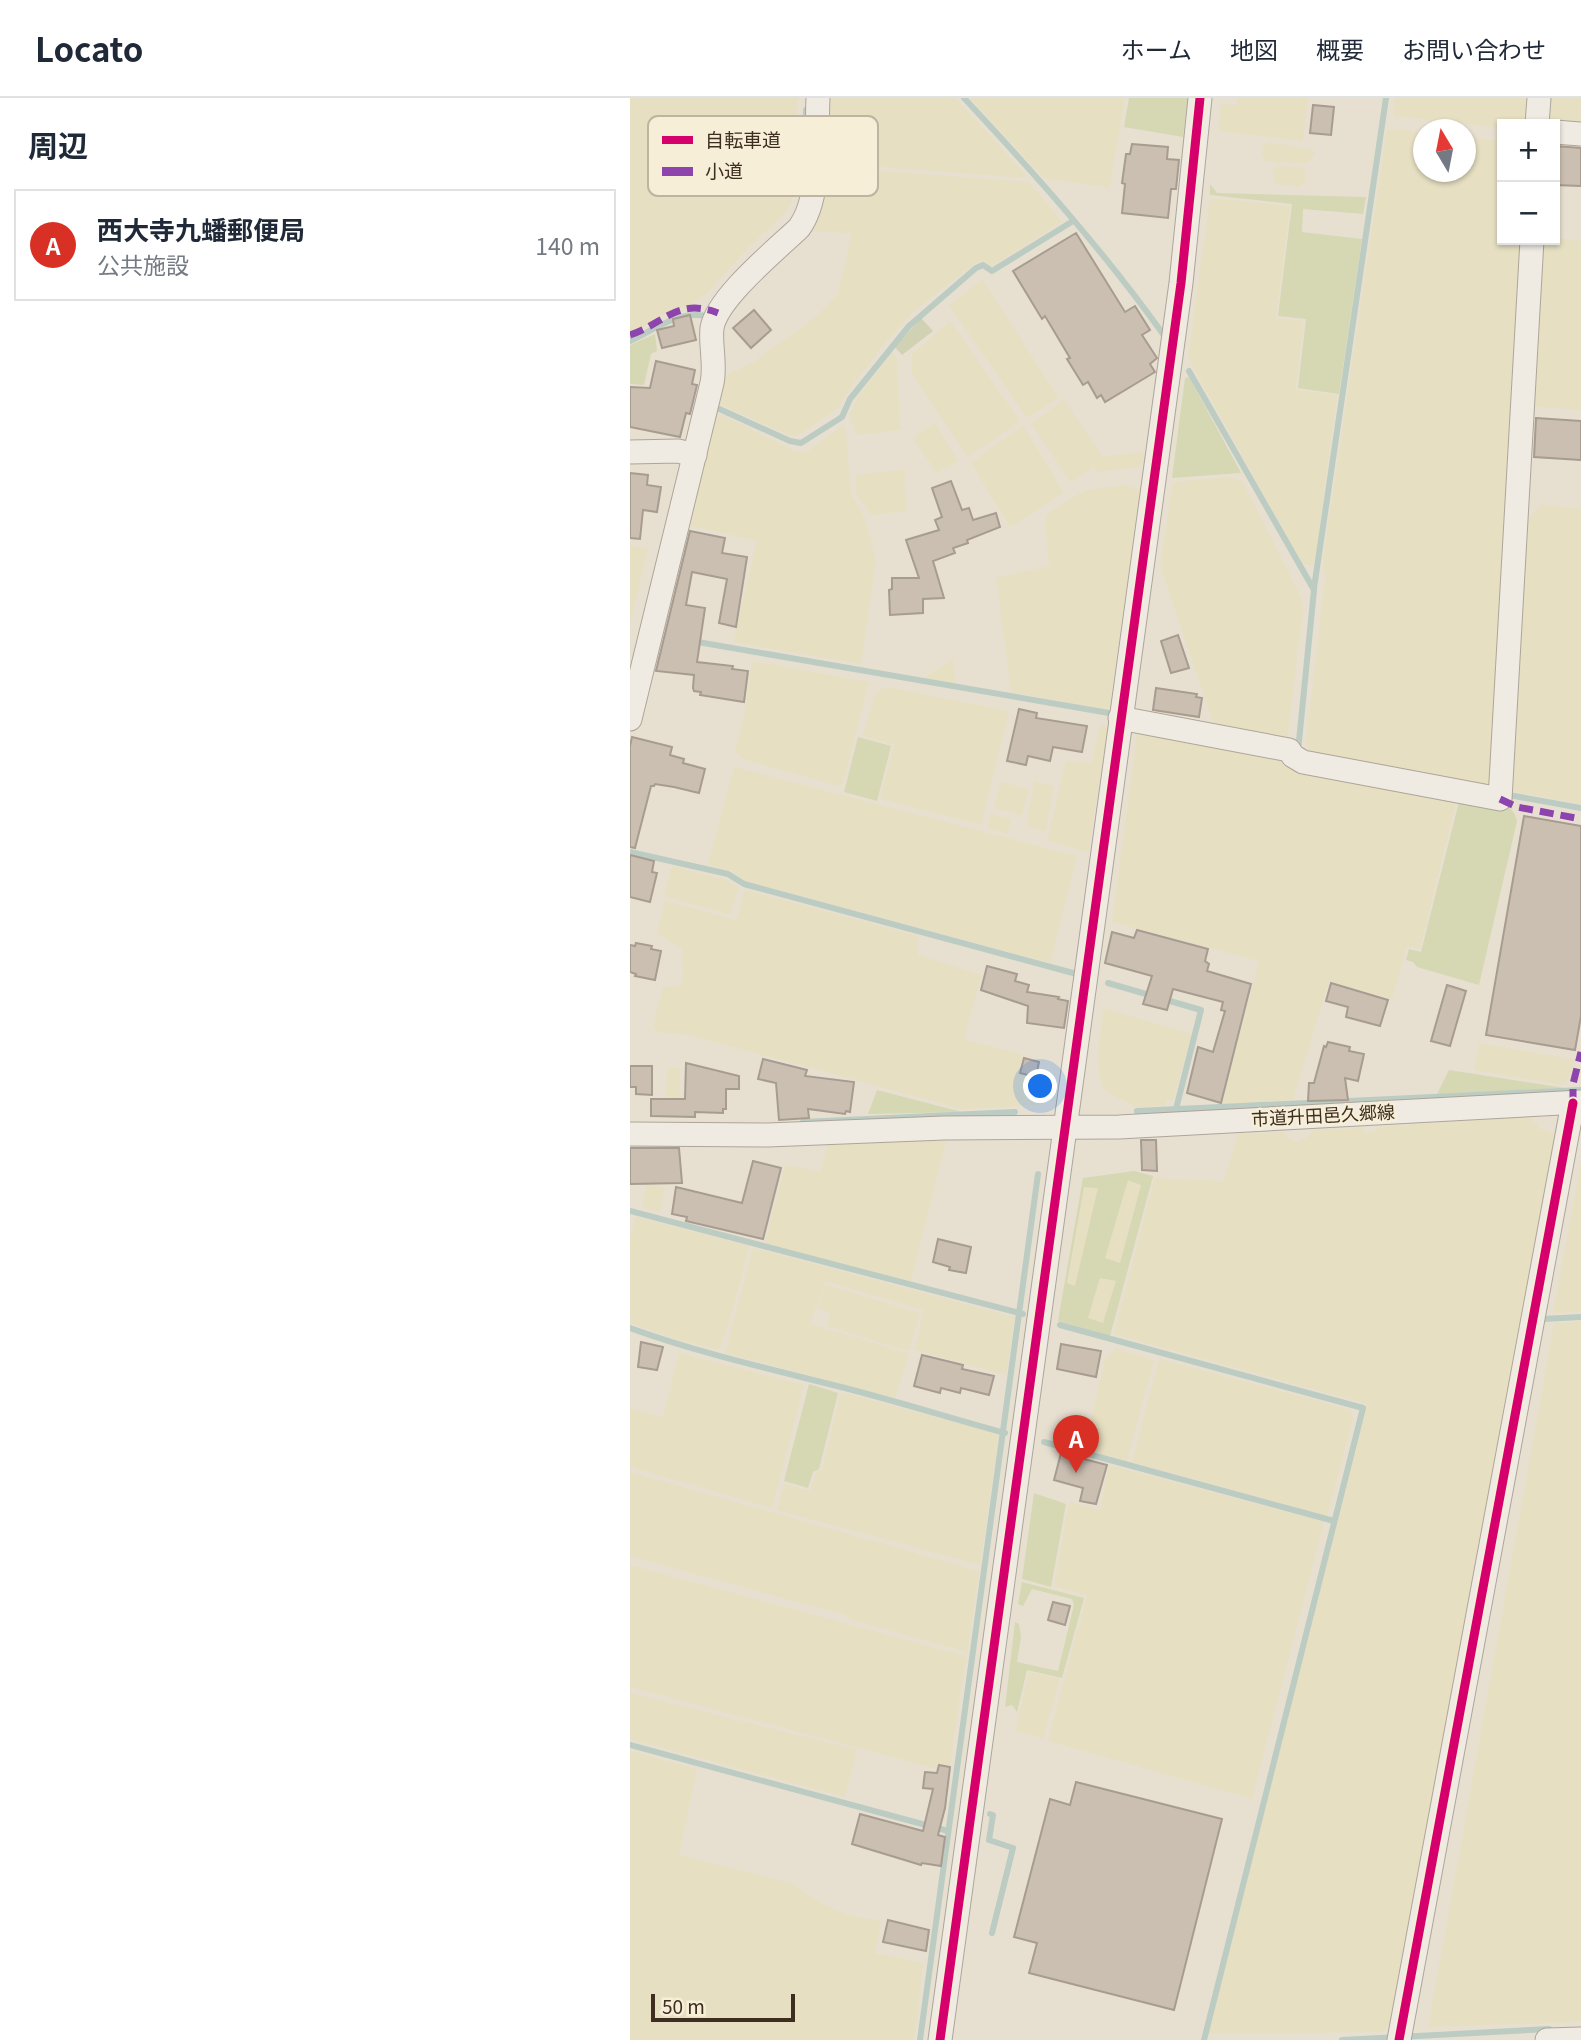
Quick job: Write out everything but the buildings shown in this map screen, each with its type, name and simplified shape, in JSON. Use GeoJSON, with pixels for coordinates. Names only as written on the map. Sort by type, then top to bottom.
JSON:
{"type":"FeatureCollection","features":[{"type":"Feature","properties":{"kind":"street"},"geometry":{"type":"LineString","coordinates":[[817,116],[818,98]]}},
{"type":"Feature","properties":{"kind":"street"},"geometry":{"type":"LineString","coordinates":[[940,2040],[1181,283],[1200,98]]}},
{"type":"Feature","properties":{"kind":"street"},"geometry":{"type":"LineString","coordinates":[[1537,119],[1539,98]]}},
{"type":"Feature","properties":{"kind":"street"},"geometry":{"type":"LineString","coordinates":[[1560,132],[1581,134]]}},
{"type":"Feature","properties":{"kind":"street"},"geometry":{"type":"LineString","coordinates":[[630,719],[688,453],[715,368],[712,329],[716,316],[726,299],[799,228],[807,217],[812,196]]}},
{"type":"Feature","properties":{"kind":"street"},"geometry":{"type":"LineString","coordinates":[[1120,719],[1289,750],[1303,762],[1500,799],[1532,245]]}},
{"type":"Feature","properties":{"kind":"street"},"geometry":{"type":"LineString","coordinates":[[630,452],[688,453]]}},
{"type":"Feature","properties":{"kind":"street"},"geometry":{"type":"LineString","coordinates":[[1399,2038],[1577,1103]]}},
{"type":"Feature","properties":{"kind":"street","name":"市道升田邑久郷線"},"geometry":{"type":"LineString","coordinates":[[630,1134],[768,1135],[944,1128],[1119,1127],[1577,1103]]}},
{"type":"Feature","properties":{"kind":"street"},"geometry":{"type":"LineString","coordinates":[[1547,2040],[1581,2039]]}},
{"type":"Feature","properties":{"kind":"shaded area"},"geometry":{"type":"Polygon","coordinates":[[[630,98],[797,98],[796,116],[648,116],[648,196],[792,196],[784,214],[705,295],[690,305],[666,313],[630,332],[630,98]]]}},
{"type":"Feature","properties":{"kind":"shaded area"},"geometry":{"type":"Polygon","coordinates":[[[827,98],[955,98],[1023,172],[1025,178],[878,167],[878,116],[827,116],[827,98]]]}},
{"type":"Feature","properties":{"kind":"shaded area"},"geometry":{"type":"Polygon","coordinates":[[[970,98],[1125,98],[1110,188],[1044,178],[970,98]]]}},
{"type":"Feature","properties":{"kind":"shaded area"},"geometry":{"type":"Polygon","coordinates":[[[1238,98],[1308,98],[1303,141],[1218,131],[1221,104],[1236,105],[1238,98]]]}},
{"type":"Feature","properties":{"kind":"shaded area"},"geometry":{"type":"Polygon","coordinates":[[[1395,98],[1527,98],[1526,119],[1497,119],[1497,127],[1476,125],[1476,119],[1393,116],[1395,98]]]}},
{"type":"Feature","properties":{"kind":"shaded area"},"geometry":{"type":"Polygon","coordinates":[[[1547,98],[1581,98],[1581,127],[1560,125],[1560,119],[1547,119],[1547,98]]]}},
{"type":"Feature","properties":{"kind":"shaded area"},"geometry":{"type":"Polygon","coordinates":[[[1387,129],[1413,131],[1413,182],[1476,182],[1476,138],[1497,140],[1497,245],[1521,245],[1492,782],[1482,785],[1309,752],[1306,740],[1325,580],[1323,560],[1387,129]]]}},
{"type":"Feature","properties":{"kind":"shaded area"},"geometry":{"type":"Polygon","coordinates":[[[1268,142],[1310,149],[1315,153],[1310,161],[1305,163],[1270,162],[1264,160],[1261,153],[1263,145],[1268,142]]]}},
{"type":"Feature","properties":{"kind":"shaded area"},"geometry":{"type":"Polygon","coordinates":[[[1278,166],[1305,168],[1306,181],[1300,187],[1275,184],[1272,172],[1278,166]]]}},
{"type":"Feature","properties":{"kind":"shaded area"},"geometry":{"type":"Polygon","coordinates":[[[878,171],[1029,182],[1062,222],[992,266],[985,261],[977,262],[915,310],[887,341],[839,407],[799,435],[791,436],[715,402],[721,378],[752,363],[816,317],[838,294],[852,233],[815,232],[812,226],[823,206],[824,196],[878,196],[878,171]]]}},
{"type":"Feature","properties":{"kind":"shaded area"},"geometry":{"type":"Polygon","coordinates":[[[1210,198],[1290,206],[1276,318],[1304,321],[1295,390],[1337,395],[1315,561],[1311,566],[1302,563],[1188,358],[1210,198]]]}},
{"type":"Feature","properties":{"kind":"shaded area"},"geometry":{"type":"Polygon","coordinates":[[[1560,239],[1581,241],[1581,410],[1530,406],[1539,245],[1560,245],[1560,239]]]}},
{"type":"Feature","properties":{"kind":"shaded area"},"geometry":{"type":"Polygon","coordinates":[[[982,279],[1059,398],[1027,418],[949,305],[982,279]]]}},
{"type":"Feature","properties":{"kind":"shaded area"},"geometry":{"type":"Polygon","coordinates":[[[950,321],[1020,421],[968,457],[911,372],[912,354],[950,321]]]}},
{"type":"Feature","properties":{"kind":"shaded area"},"geometry":{"type":"Polygon","coordinates":[[[892,353],[897,358],[900,430],[857,435],[849,416],[857,398],[892,353]]]}},
{"type":"Feature","properties":{"kind":"shaded area"},"geometry":{"type":"Polygon","coordinates":[[[1064,400],[1102,456],[1140,452],[1144,455],[1144,463],[1139,467],[1098,472],[1094,467],[1071,482],[1031,423],[1064,400]]]}},
{"type":"Feature","properties":{"kind":"shaded area"},"geometry":{"type":"Polygon","coordinates":[[[719,414],[795,451],[805,453],[843,425],[846,431],[851,492],[866,522],[876,561],[861,664],[733,642],[757,541],[683,524],[710,416],[719,414]]]}},
{"type":"Feature","properties":{"kind":"shaded area"},"geometry":{"type":"Polygon","coordinates":[[[935,423],[958,461],[937,473],[914,440],[918,434],[935,423]]]}},
{"type":"Feature","properties":{"kind":"shaded area"},"geometry":{"type":"Polygon","coordinates":[[[1023,425],[1064,493],[1010,527],[971,463],[1023,425]]]}},
{"type":"Feature","properties":{"kind":"shaded area"},"geometry":{"type":"Polygon","coordinates":[[[905,469],[907,511],[872,515],[856,493],[856,475],[905,469]]]}},
{"type":"Feature","properties":{"kind":"shaded area"},"geometry":{"type":"Polygon","coordinates":[[[1230,477],[1243,482],[1301,597],[1303,608],[1287,741],[1215,728],[1160,566],[1173,482],[1230,477]]]}},
{"type":"Feature","properties":{"kind":"shaded area"},"geometry":{"type":"Polygon","coordinates":[[[1125,485],[1140,490],[1109,710],[1011,692],[996,578],[1049,566],[1045,520],[1049,512],[1086,490],[1125,485]]]}},
{"type":"Feature","properties":{"kind":"shaded area"},"geometry":{"type":"Polygon","coordinates":[[[1541,504],[1581,509],[1581,804],[1508,790],[1521,529],[1541,504]]]}},
{"type":"Feature","properties":{"kind":"shaded area"},"geometry":{"type":"Polygon","coordinates":[[[630,546],[648,548],[630,624],[630,546]]]}},
{"type":"Feature","properties":{"kind":"shaded area"},"geometry":{"type":"Polygon","coordinates":[[[953,659],[956,684],[924,678],[953,659]]]}},
{"type":"Feature","properties":{"kind":"shaded area"},"geometry":{"type":"Polygon","coordinates":[[[752,661],[869,682],[843,784],[838,786],[743,759],[735,751],[745,712],[752,661]]]}},
{"type":"Feature","properties":{"kind":"shaded area"},"geometry":{"type":"Polygon","coordinates":[[[888,687],[1009,711],[981,825],[880,799],[894,744],[863,736],[874,696],[888,687]]]}},
{"type":"Feature","properties":{"kind":"shaded area"},"geometry":{"type":"Polygon","coordinates":[[[1100,725],[1108,727],[1088,852],[1047,841],[1066,761],[1092,763],[1100,725]]]}},
{"type":"Feature","properties":{"kind":"shaded area"},"geometry":{"type":"Polygon","coordinates":[[[1138,728],[1457,798],[1420,949],[1407,946],[1392,999],[1329,981],[1293,1100],[1222,1104],[1259,961],[1112,922],[1138,728]]]}},
{"type":"Feature","properties":{"kind":"shaded area"},"geometry":{"type":"Polygon","coordinates":[[[734,767],[1077,856],[1050,963],[746,881],[730,870],[708,865],[734,767]]]}},
{"type":"Feature","properties":{"kind":"shaded area"},"geometry":{"type":"Polygon","coordinates":[[[1035,781],[1054,786],[1046,831],[1027,827],[1035,781]]]}},
{"type":"Feature","properties":{"kind":"shaded area"},"geometry":{"type":"Polygon","coordinates":[[[1000,782],[1029,789],[1022,815],[994,808],[1000,782]]]}},
{"type":"Feature","properties":{"kind":"shaded area"},"geometry":{"type":"Polygon","coordinates":[[[991,814],[1012,819],[1008,834],[987,828],[991,814]]]}},
{"type":"Feature","properties":{"kind":"shaded area"},"geometry":{"type":"Polygon","coordinates":[[[672,866],[725,880],[739,887],[730,915],[664,896],[672,866]]]}},
{"type":"Feature","properties":{"kind":"shaded area"},"geometry":{"type":"Polygon","coordinates":[[[745,890],[918,936],[918,955],[982,975],[965,1034],[966,1040],[1022,1054],[1019,1073],[1056,1082],[1055,1091],[1041,1105],[962,1109],[689,1035],[656,1032],[653,1025],[663,987],[677,986],[683,982],[682,949],[657,933],[665,901],[736,920],[745,890]]]}},
{"type":"Feature","properties":{"kind":"shaded area"},"geometry":{"type":"Polygon","coordinates":[[[1103,1008],[1192,1034],[1173,1100],[1167,1100],[1165,1106],[1136,1107],[1106,1092],[1101,1084],[1098,1059],[1103,1008]]]}},
{"type":"Feature","properties":{"kind":"shaded area"},"geometry":{"type":"Polygon","coordinates":[[[1479,1043],[1575,1060],[1564,1085],[1474,1070],[1479,1043]]]}},
{"type":"Feature","properties":{"kind":"shaded area"},"geometry":{"type":"Polygon","coordinates":[[[667,1068],[680,1068],[680,1102],[666,1101],[667,1068]]]}},
{"type":"Feature","properties":{"kind":"shaded area"},"geometry":{"type":"Polygon","coordinates":[[[1532,1116],[1533,1123],[1537,1123],[1538,1128],[1562,1136],[1396,2017],[1383,2032],[1208,2034],[1367,1404],[1114,1334],[1155,1178],[1224,1181],[1238,1134],[1284,1132],[1297,1142],[1313,1130],[1363,1128],[1364,1134],[1376,1131],[1377,1127],[1532,1116]]]}},
{"type":"Feature","properties":{"kind":"shaded area"},"geometry":{"type":"Polygon","coordinates":[[[947,1137],[911,1281],[765,1244],[785,1165],[821,1172],[828,1143],[947,1137]]]}},
{"type":"Feature","properties":{"kind":"shaded area"},"geometry":{"type":"Polygon","coordinates":[[[1581,1162],[1581,1312],[1553,1313],[1581,1162]]]}},
{"type":"Feature","properties":{"kind":"shaded area"},"geometry":{"type":"Polygon","coordinates":[[[1128,1179],[1141,1184],[1120,1263],[1104,1258],[1128,1179]]]}},
{"type":"Feature","properties":{"kind":"shaded area"},"geometry":{"type":"Polygon","coordinates":[[[647,1183],[665,1188],[660,1212],[642,1207],[647,1183]]]}},
{"type":"Feature","properties":{"kind":"shaded area"},"geometry":{"type":"Polygon","coordinates":[[[1084,1187],[1099,1187],[1075,1286],[1067,1284],[1084,1187]]]}},
{"type":"Feature","properties":{"kind":"shaded area"},"geometry":{"type":"Polygon","coordinates":[[[636,1217],[749,1246],[719,1350],[672,1338],[630,1323],[630,1238],[636,1217]]]}},
{"type":"Feature","properties":{"kind":"shaded area"},"geometry":{"type":"Polygon","coordinates":[[[753,1248],[1015,1317],[1006,1375],[915,1350],[923,1310],[825,1281],[810,1324],[909,1354],[895,1398],[725,1353],[753,1248]]]}},
{"type":"Feature","properties":{"kind":"shaded area"},"geometry":{"type":"Polygon","coordinates":[[[1100,1278],[1116,1281],[1104,1323],[1088,1318],[1100,1278]]]}},
{"type":"Feature","properties":{"kind":"shaded area"},"geometry":{"type":"Polygon","coordinates":[[[825,1285],[920,1313],[909,1351],[827,1326],[830,1312],[817,1308],[825,1285]]]}},
{"type":"Feature","properties":{"kind":"shaded area"},"geometry":{"type":"Polygon","coordinates":[[[1581,1322],[1581,2022],[1428,2027],[1554,1323],[1581,1322]]]}},
{"type":"Feature","properties":{"kind":"shaded area"},"geometry":{"type":"Polygon","coordinates":[[[1116,1349],[1154,1360],[1127,1461],[1084,1450],[1105,1360],[1116,1349]]]}},
{"type":"Feature","properties":{"kind":"shaded area"},"geometry":{"type":"Polygon","coordinates":[[[679,1353],[804,1385],[772,1508],[630,1467],[630,1408],[663,1417],[679,1353]]]}},
{"type":"Feature","properties":{"kind":"shaded area"},"geometry":{"type":"Polygon","coordinates":[[[1159,1359],[1352,1410],[1353,1418],[1327,1516],[1132,1462],[1159,1359]]]}},
{"type":"Feature","properties":{"kind":"shaded area"},"geometry":{"type":"Polygon","coordinates":[[[841,1392],[999,1434],[980,1565],[777,1510],[784,1484],[810,1491],[816,1473],[822,1470],[841,1392]]]}},
{"type":"Feature","properties":{"kind":"shaded area"},"geometry":{"type":"Polygon","coordinates":[[[1109,1465],[1324,1522],[1252,1799],[1048,1741],[1087,1596],[1054,1586],[1069,1502],[1100,1510],[1109,1465]]]}},
{"type":"Feature","properties":{"kind":"shaded area"},"geometry":{"type":"Polygon","coordinates":[[[630,1472],[979,1571],[967,1652],[630,1556],[630,1472]]]}},
{"type":"Feature","properties":{"kind":"shaded area"},"geometry":{"type":"Polygon","coordinates":[[[630,1565],[966,1656],[949,1772],[630,1687],[630,1565]]]}},
{"type":"Feature","properties":{"kind":"shaded area"},"geometry":{"type":"Polygon","coordinates":[[[1029,1672],[1060,1679],[1043,1738],[1015,1731],[1029,1672]]]}},
{"type":"Feature","properties":{"kind":"shaded area"},"geometry":{"type":"Polygon","coordinates":[[[630,1693],[857,1750],[845,1797],[630,1739],[630,1693]]]}},
{"type":"Feature","properties":{"kind":"shaded area"},"geometry":{"type":"Polygon","coordinates":[[[630,1751],[697,1769],[679,1855],[791,1883],[826,1906],[853,1916],[881,1921],[875,1953],[923,1964],[914,2040],[630,2040],[630,1751]]]}},
{"type":"Feature","properties":{"kind":"green space"},"geometry":{"type":"Polygon","coordinates":[[[1129,98],[1188,98],[1183,137],[1124,127],[1129,98]]]}},
{"type":"Feature","properties":{"kind":"green space"},"geometry":{"type":"Polygon","coordinates":[[[1210,184],[1217,193],[1366,197],[1363,214],[1303,209],[1302,232],[1362,239],[1339,394],[1298,388],[1306,319],[1278,316],[1292,204],[1210,195],[1210,184]]]}},
{"type":"Feature","properties":{"kind":"green space"},"geometry":{"type":"Polygon","coordinates":[[[921,318],[933,331],[902,355],[895,347],[921,318]]]}},
{"type":"Feature","properties":{"kind":"green space"},"geometry":{"type":"Polygon","coordinates":[[[655,334],[657,351],[651,354],[644,385],[630,384],[630,345],[655,334]]]}},
{"type":"Feature","properties":{"kind":"green space"},"geometry":{"type":"Polygon","coordinates":[[[1189,377],[1241,473],[1172,478],[1185,378],[1189,377]]]}},
{"type":"Feature","properties":{"kind":"green space"},"geometry":{"type":"Polygon","coordinates":[[[858,737],[891,746],[877,801],[844,792],[858,737]]]}},
{"type":"Feature","properties":{"kind":"green space"},"geometry":{"type":"Polygon","coordinates":[[[1460,798],[1509,807],[1517,821],[1479,985],[1417,967],[1406,960],[1409,949],[1421,952],[1460,798]]]}},
{"type":"Feature","properties":{"kind":"green space"},"geometry":{"type":"Polygon","coordinates":[[[1449,1070],[1565,1088],[1437,1094],[1449,1070]]]}},
{"type":"Feature","properties":{"kind":"green space"},"geometry":{"type":"Polygon","coordinates":[[[877,1090],[962,1112],[868,1114],[877,1090]]]}},
{"type":"Feature","properties":{"kind":"green space"},"geometry":{"type":"Polygon","coordinates":[[[1134,1171],[1153,1176],[1110,1336],[1058,1321],[1083,1178],[1134,1171]],[[1128,1180],[1105,1258],[1120,1263],[1141,1185],[1128,1180]],[[1084,1187],[1067,1283],[1075,1286],[1098,1188],[1084,1187]],[[1100,1278],[1088,1318],[1103,1323],[1116,1281],[1100,1278]]]}},
{"type":"Feature","properties":{"kind":"green space"},"geometry":{"type":"Polygon","coordinates":[[[809,1384],[838,1393],[819,1469],[813,1472],[808,1488],[784,1481],[809,1384]]]}},
{"type":"Feature","properties":{"kind":"green space"},"geometry":{"type":"Polygon","coordinates":[[[1034,1493],[1066,1504],[1051,1587],[1022,1579],[1034,1493]]]}},
{"type":"Feature","properties":{"kind":"green space"},"geometry":{"type":"Polygon","coordinates":[[[1022,1582],[1084,1598],[1062,1678],[1027,1670],[1017,1712],[1012,1705],[1005,1707],[1015,1622],[1019,1624],[1021,1637],[1017,1662],[1058,1671],[1074,1605],[1072,1599],[1032,1589],[1023,1606],[1018,1604],[1022,1582]]]}},
{"type":"Feature","properties":{"kind":"waterway"},"geometry":{"type":"LineString","coordinates":[[964,98],[1067,213],[1163,334]]}},
{"type":"Feature","properties":{"kind":"waterway"},"geometry":{"type":"LineString","coordinates":[[1314,588],[1386,98]]}},
{"type":"Feature","properties":{"kind":"waterway"},"geometry":{"type":"LineString","coordinates":[[806,110],[806,116]]}},
{"type":"Feature","properties":{"kind":"waterway"},"geometry":{"type":"LineString","coordinates":[[715,407],[790,441],[801,443],[842,417],[850,399],[909,326],[976,268],[983,265],[992,271],[1073,221]]}},
{"type":"Feature","properties":{"kind":"waterway"},"geometry":{"type":"LineString","coordinates":[[630,341],[676,318],[706,316]]}},
{"type":"Feature","properties":{"kind":"waterway"},"geometry":{"type":"LineString","coordinates":[[1189,371],[1314,590],[1298,751]]}},
{"type":"Feature","properties":{"kind":"waterway"},"geometry":{"type":"LineString","coordinates":[[692,641],[1109,713]]}},
{"type":"Feature","properties":{"kind":"waterway"},"geometry":{"type":"LineString","coordinates":[[1503,794],[1581,808]]}},
{"type":"Feature","properties":{"kind":"waterway"},"geometry":{"type":"LineString","coordinates":[[630,852],[728,874],[744,884],[1073,973]]}},
{"type":"Feature","properties":{"kind":"waterway"},"geometry":{"type":"LineString","coordinates":[[1108,983],[1153,996]]}},
{"type":"Feature","properties":{"kind":"waterway"},"geometry":{"type":"LineString","coordinates":[[1163,999],[1201,1010],[1176,1109]]}},
{"type":"Feature","properties":{"kind":"waterway"},"geometry":{"type":"LineString","coordinates":[[1137,1111],[1581,1090]]}},
{"type":"Feature","properties":{"kind":"waterway"},"geometry":{"type":"LineString","coordinates":[[803,1122],[1015,1112]]}},
{"type":"Feature","properties":{"kind":"waterway"},"geometry":{"type":"LineString","coordinates":[[920,2040],[1038,1174]]}},
{"type":"Feature","properties":{"kind":"waterway"},"geometry":{"type":"LineString","coordinates":[[630,1211],[1023,1314]]}},
{"type":"Feature","properties":{"kind":"waterway"},"geometry":{"type":"LineString","coordinates":[[1542,1319],[1581,1317]]}},
{"type":"Feature","properties":{"kind":"waterway"},"geometry":{"type":"LineString","coordinates":[[1060,1325],[1363,1408],[1204,2040]]}},
{"type":"Feature","properties":{"kind":"waterway"},"geometry":{"type":"LineString","coordinates":[[630,1328],[708,1353],[862,1392],[1005,1433]]}},
{"type":"Feature","properties":{"kind":"waterway"},"geometry":{"type":"LineString","coordinates":[[1044,1442],[1334,1521]]}},
{"type":"Feature","properties":{"kind":"waterway"},"geometry":{"type":"LineString","coordinates":[[630,1745],[948,1831]]}},
{"type":"Feature","properties":{"kind":"waterway"},"geometry":{"type":"LineString","coordinates":[[990,1814],[993,1815],[989,1840],[1013,1848],[992,1933]]}},
{"type":"Feature","properties":{"kind":"waterway"},"geometry":{"type":"LineString","coordinates":[[1342,2040],[1549,2029]]}},
{"type":"Feature","properties":{"kind":"marked path"},"geometry":{"type":"LineString","coordinates":[[630,335],[681,310],[692,308],[718,313]]}},
{"type":"Feature","properties":{"kind":"marked path"},"geometry":{"type":"LineString","coordinates":[[1500,799],[1517,807],[1581,819]]}},
{"type":"Feature","properties":{"kind":"marked path"},"geometry":{"type":"LineString","coordinates":[[1573,1103],[1573,1084],[1581,1052]]}},
{"type":"Feature","properties":{"kind":"cycle path"},"geometry":{"type":"LineString","coordinates":[[940,2040],[1181,283],[1200,98]]}},
{"type":"Feature","properties":{"kind":"cycle path"},"geometry":{"type":"LineString","coordinates":[[1399,2040],[1573,1103]]}},
{"type":"Feature","properties":{"kind":"place","name":"西大寺九蟠郵便局"},"geometry":{"type":"Point","coordinates":[1076,1473]}}]}
